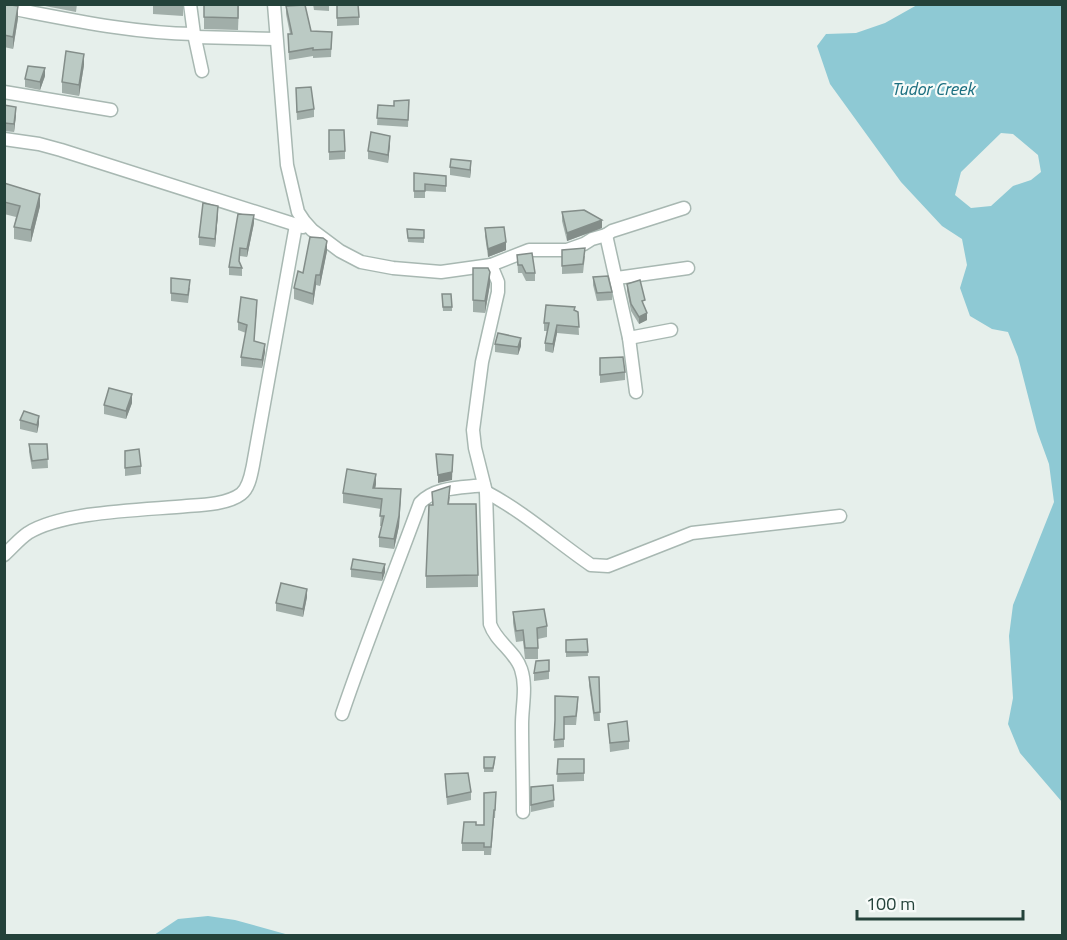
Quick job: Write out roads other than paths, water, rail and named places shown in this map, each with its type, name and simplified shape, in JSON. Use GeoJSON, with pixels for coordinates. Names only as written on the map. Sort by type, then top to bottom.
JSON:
{"type":"FeatureCollection","features":[{"type":"Feature","properties":{"kind":"street"},"geometry":{"type":"LineString","coordinates":[[190,4],[202,71]]}},
{"type":"Feature","properties":{"kind":"street"},"geometry":{"type":"LineString","coordinates":[[274,4],[287,165],[298,212],[312,230],[350,257],[393,268],[441,272],[491,265],[529,250],[567,250],[612,231],[684,208]]}},
{"type":"Feature","properties":{"kind":"street"},"geometry":{"type":"LineString","coordinates":[[4,8],[154,33],[276,39]]}},
{"type":"Feature","properties":{"kind":"street"},"geometry":{"type":"LineString","coordinates":[[4,92],[111,110]]}},
{"type":"Feature","properties":{"kind":"street"},"geometry":{"type":"LineString","coordinates":[[4,139],[62,150],[312,230]]}},
{"type":"Feature","properties":{"kind":"street"},"geometry":{"type":"LineString","coordinates":[[4,555],[28,533],[44,526],[109,513],[196,506],[239,496],[243,492],[253,465],[296,225]]}},
{"type":"Feature","properties":{"kind":"street"},"geometry":{"type":"LineString","coordinates":[[606,235],[629,338],[636,392]]}},
{"type":"Feature","properties":{"kind":"street"},"geometry":{"type":"LineString","coordinates":[[491,265],[498,282],[498,292],[482,362],[473,430],[485,488],[490,624],[500,642],[517,660],[522,673],[524,692],[523,812]]}},
{"type":"Feature","properties":{"kind":"street"},"geometry":{"type":"LineString","coordinates":[[617,278],[688,268]]}},
{"type":"Feature","properties":{"kind":"street"},"geometry":{"type":"LineString","coordinates":[[629,338],[670,330]]}},
{"type":"Feature","properties":{"kind":"street"},"geometry":{"type":"LineString","coordinates":[[342,714],[368,638],[420,503],[433,493],[485,488],[591,565],[598,567],[608,566],[692,533],[840,516]]}},
{"type":"Feature","properties":{"kind":"water","name":"Tudor Creek"},"geometry":{"type":"Polygon","coordinates":[[[917,5],[1062,5],[1062,802],[1020,753],[1008,724],[1013,698],[1009,636],[1013,605],[1054,502],[1049,464],[1037,431],[1018,357],[1008,332],[992,329],[970,316],[960,288],[967,265],[962,239],[942,226],[901,182],[830,84],[817,46],[826,34],[856,33],[885,23],[917,5]],[[1001,133],[961,172],[955,195],[971,208],[991,206],[1013,186],[1031,180],[1041,172],[1038,155],[1013,134],[1001,133]]]}},
{"type":"Feature","properties":{"kind":"water"},"geometry":{"type":"Polygon","coordinates":[[[208,916],[235,920],[289,935],[154,935],[178,919],[208,916]]]}}]}
